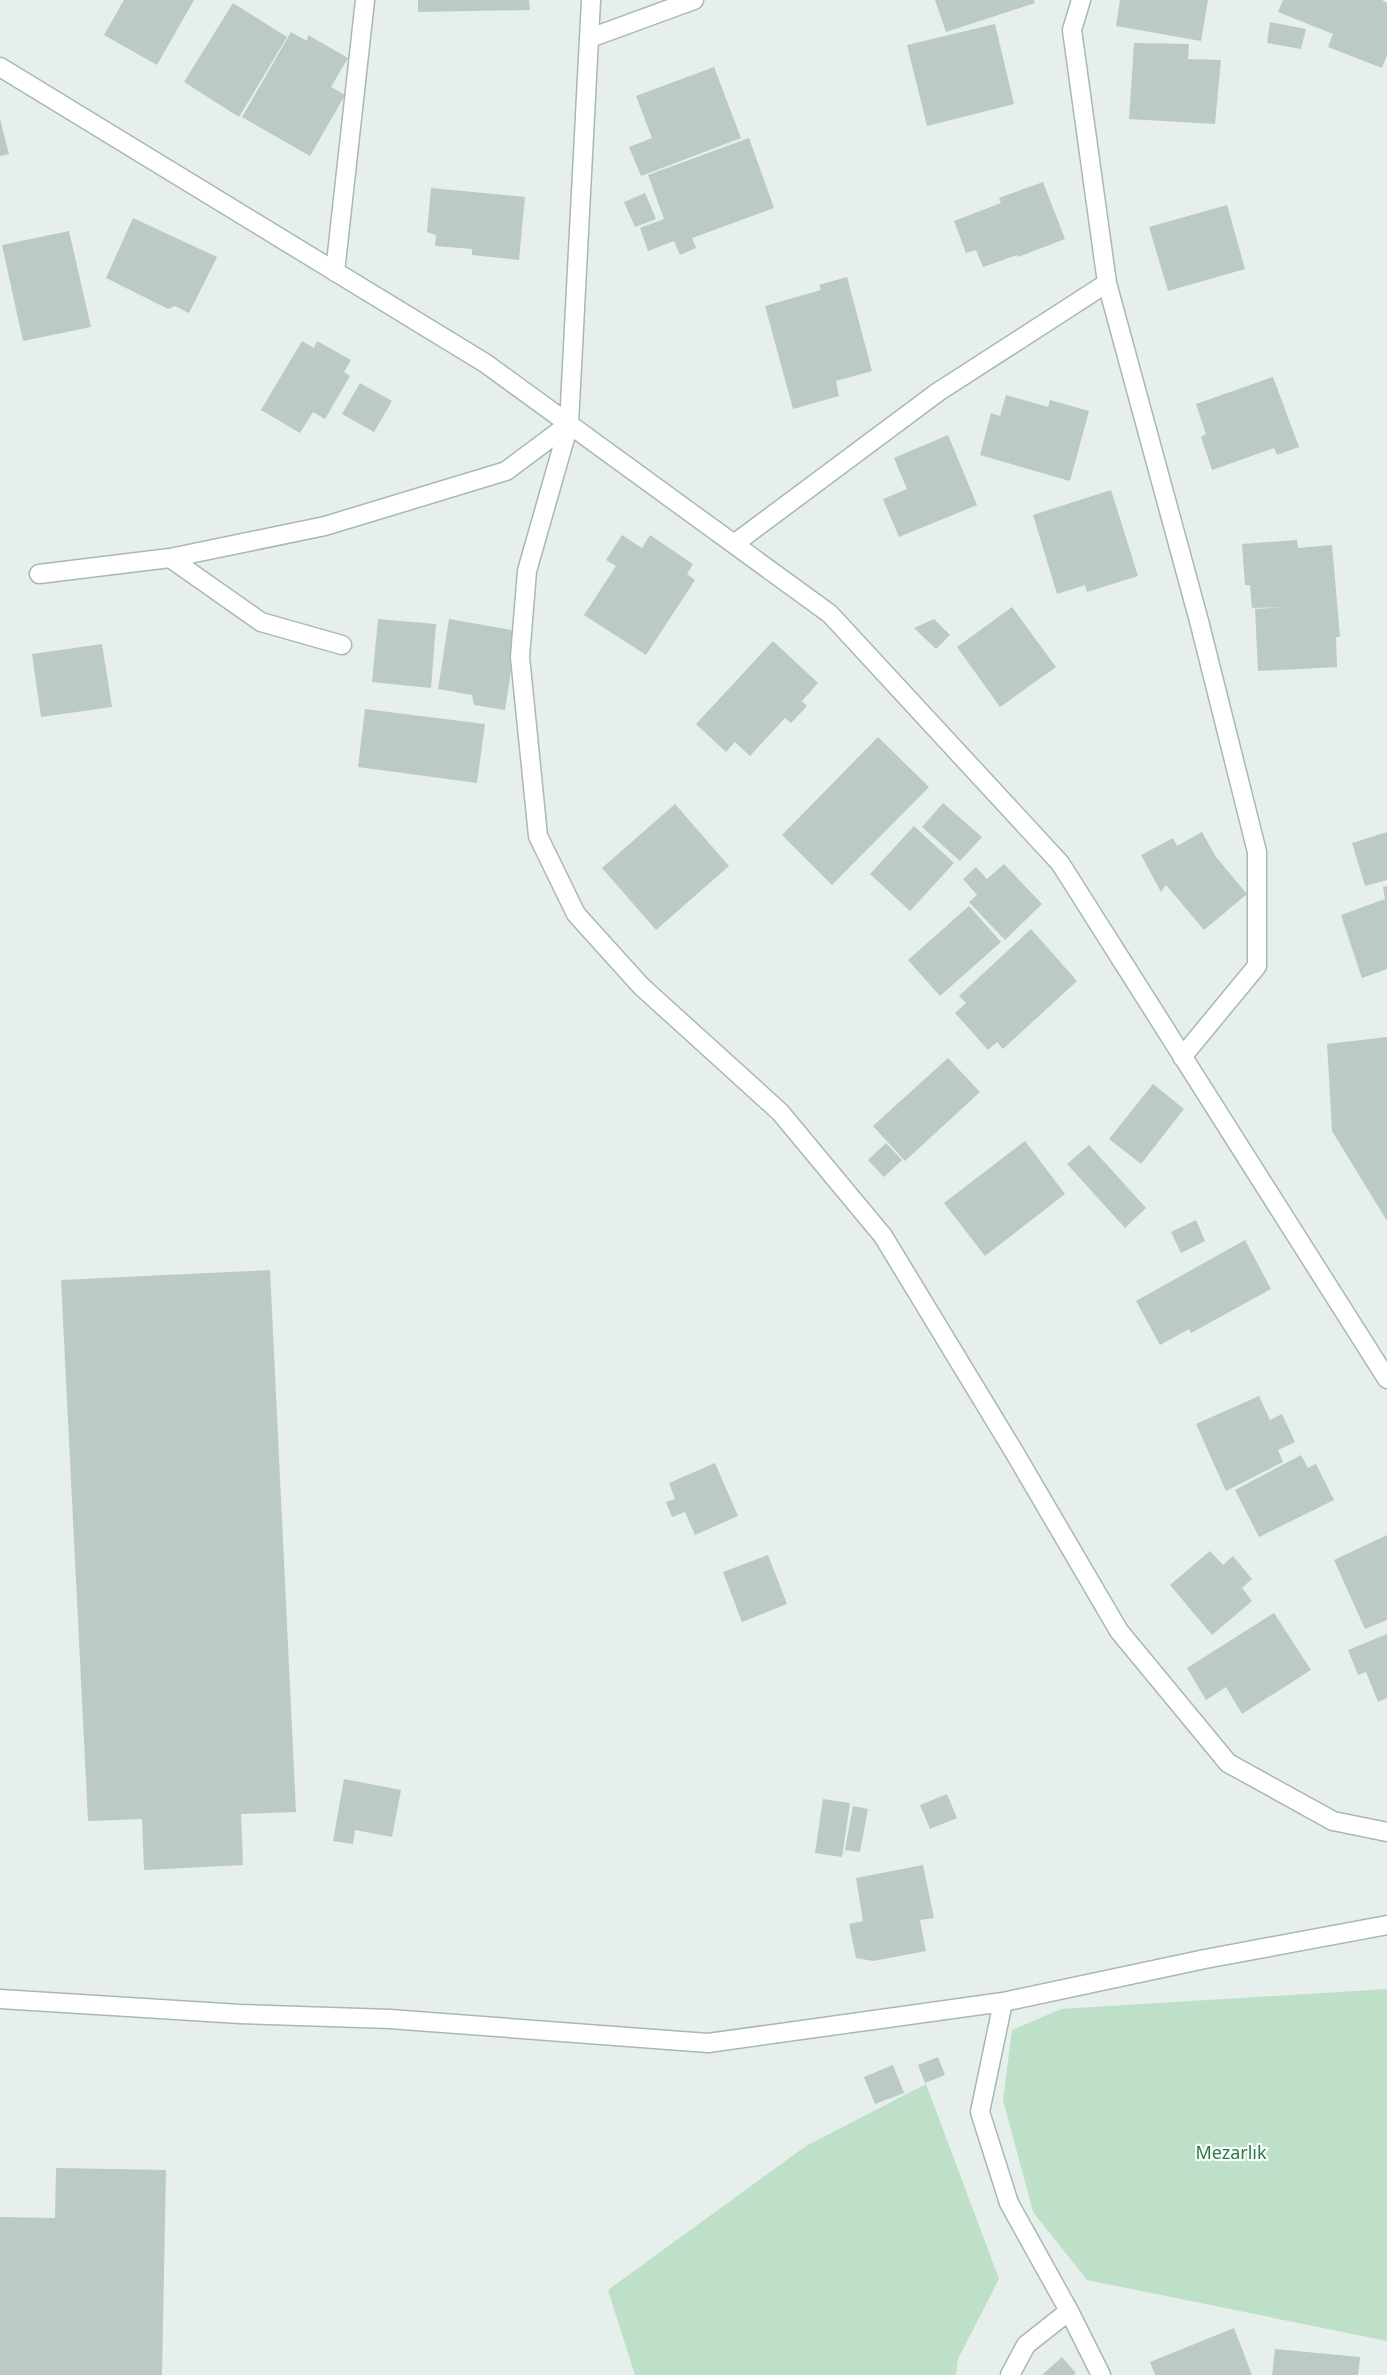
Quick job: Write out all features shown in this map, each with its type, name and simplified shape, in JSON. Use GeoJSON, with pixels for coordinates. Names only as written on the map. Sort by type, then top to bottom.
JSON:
{"type":"FeatureCollection","features":[{"type":"Feature","properties":{"kind":"street"},"geometry":{"type":"LineString","coordinates":[[335,272],[364,0]]}},
{"type":"Feature","properties":{"kind":"street"},"geometry":{"type":"LineString","coordinates":[[591,0],[569,424],[527,571],[520,657],[538,836],[576,914],[641,986],[780,1112],[883,1236],[1013,1450],[1119,1631],[1228,1763],[1333,1821],[1387,1832]]}},
{"type":"Feature","properties":{"kind":"street"},"geometry":{"type":"LineString","coordinates":[[590,38],[694,0]]}},
{"type":"Feature","properties":{"kind":"street"},"geometry":{"type":"LineString","coordinates":[[1081,0],[1072,30],[1107,283],[1199,621],[1257,852],[1257,966],[1182,1057]]}},
{"type":"Feature","properties":{"kind":"street"},"geometry":{"type":"LineString","coordinates":[[0,68],[485,363],[830,614],[1060,863],[1387,1379]]}},
{"type":"Feature","properties":{"kind":"street"},"geometry":{"type":"LineString","coordinates":[[734,544],[938,392],[1107,283]]}},
{"type":"Feature","properties":{"kind":"street"},"geometry":{"type":"LineString","coordinates":[[39,574],[170,558],[324,526],[506,471],[569,424]]}},
{"type":"Feature","properties":{"kind":"street"},"geometry":{"type":"LineString","coordinates":[[170,558],[261,622],[342,645]]}},
{"type":"Feature","properties":{"kind":"street"},"geometry":{"type":"LineString","coordinates":[[0,1999],[240,2014],[390,2019],[708,2043],[1003,2002],[1205,1959],[1387,1925]]}},
{"type":"Feature","properties":{"kind":"street"},"geometry":{"type":"LineString","coordinates":[[1003,2002],[980,2112],[1009,2203],[1069,2311],[1101,2375]]}},
{"type":"Feature","properties":{"kind":"street"},"geometry":{"type":"LineString","coordinates":[[1010,2375],[1026,2345],[1069,2311]]}},
{"type":"Feature","properties":{"kind":"green space","name":"Mezarlık"},"geometry":{"type":"Polygon","coordinates":[[[1387,1989],[1387,2341],[1087,2280],[1033,2212],[1003,2100],[1012,2030],[1061,2009],[1387,1989]]]}},
{"type":"Feature","properties":{"kind":"green space"},"geometry":{"type":"Polygon","coordinates":[[[926,2084],[999,2279],[958,2359],[956,2375],[635,2375],[608,2290],[806,2146],[926,2084]]]}},
{"type":"Feature","properties":{"kind":"building"},"geometry":{"type":"Polygon","coordinates":[[[124,0],[194,0],[157,65],[104,35],[124,0]]]}},
{"type":"Feature","properties":{"kind":"building"},"geometry":{"type":"Polygon","coordinates":[[[418,0],[529,0],[530,10],[418,12],[418,0]]]}},
{"type":"Feature","properties":{"kind":"building"},"geometry":{"type":"Polygon","coordinates":[[[935,0],[1034,0],[1035,3],[946,32],[935,0]]]}},
{"type":"Feature","properties":{"kind":"building"},"geometry":{"type":"Polygon","coordinates":[[[1120,0],[1208,0],[1201,41],[1116,26],[1120,0]]]}},
{"type":"Feature","properties":{"kind":"building"},"geometry":{"type":"Polygon","coordinates":[[[1283,0],[1382,0],[1387,3],[1387,55],[1382,68],[1328,47],[1333,34],[1278,12],[1283,0]]]}},
{"type":"Feature","properties":{"kind":"building"},"geometry":{"type":"Polygon","coordinates":[[[233,3],[287,37],[239,117],[184,82],[233,3]]]}},
{"type":"Feature","properties":{"kind":"building"},"geometry":{"type":"Polygon","coordinates":[[[1270,22],[1306,29],[1301,49],[1267,43],[1270,22]]]}},
{"type":"Feature","properties":{"kind":"building"},"geometry":{"type":"Polygon","coordinates":[[[995,24],[1014,104],[927,126],[907,45],[995,24]]]}},
{"type":"Feature","properties":{"kind":"building"},"geometry":{"type":"Polygon","coordinates":[[[291,32],[307,41],[308,35],[348,58],[331,87],[345,95],[310,156],[242,117],[291,32]]]}},
{"type":"Feature","properties":{"kind":"building"},"geometry":{"type":"Polygon","coordinates":[[[1134,43],[1189,44],[1188,59],[1221,60],[1215,124],[1129,119],[1134,43]]]}},
{"type":"Feature","properties":{"kind":"building"},"geometry":{"type":"Polygon","coordinates":[[[714,67],[741,138],[641,176],[629,147],[652,138],[636,96],[714,67]]]}},
{"type":"Feature","properties":{"kind":"building"},"geometry":{"type":"Polygon","coordinates":[[[0,119],[9,154],[0,156],[0,119]]]}},
{"type":"Feature","properties":{"kind":"building"},"geometry":{"type":"Polygon","coordinates":[[[749,138],[774,208],[692,238],[696,248],[680,255],[674,241],[648,251],[640,228],[664,219],[648,175],[749,138]]]}},
{"type":"Feature","properties":{"kind":"building"},"geometry":{"type":"Polygon","coordinates":[[[1043,182],[1065,239],[1018,257],[1017,255],[983,267],[976,250],[966,253],[954,221],[1001,203],[999,198],[1043,182]]]}},
{"type":"Feature","properties":{"kind":"building"},"geometry":{"type":"Polygon","coordinates":[[[431,188],[525,197],[519,260],[472,255],[472,249],[435,246],[436,235],[427,232],[431,188]]]}},
{"type":"Feature","properties":{"kind":"building"},"geometry":{"type":"Polygon","coordinates":[[[645,193],[656,219],[635,227],[624,202],[645,193]]]}},
{"type":"Feature","properties":{"kind":"building"},"geometry":{"type":"Polygon","coordinates":[[[1227,205],[1245,269],[1168,291],[1149,227],[1227,205]]]}},
{"type":"Feature","properties":{"kind":"building"},"geometry":{"type":"Polygon","coordinates":[[[133,218],[217,257],[189,313],[175,306],[168,309],[106,278],[133,218]]]}},
{"type":"Feature","properties":{"kind":"building"},"geometry":{"type":"Polygon","coordinates":[[[69,231],[91,327],[23,341],[2,245],[69,231]]]}},
{"type":"Feature","properties":{"kind":"building"},"geometry":{"type":"Polygon","coordinates":[[[847,277],[872,371],[836,381],[839,396],[793,409],[765,306],[821,290],[819,285],[847,277]]]}},
{"type":"Feature","properties":{"kind":"building"},"geometry":{"type":"Polygon","coordinates":[[[302,341],[314,348],[317,341],[351,360],[344,372],[350,376],[325,419],[313,412],[300,433],[261,410],[302,341]]]}},
{"type":"Feature","properties":{"kind":"building"},"geometry":{"type":"Polygon","coordinates":[[[1273,377],[1299,447],[1277,455],[1274,448],[1212,470],[1201,437],[1206,434],[1196,404],[1273,377]]]}},
{"type":"Feature","properties":{"kind":"building"},"geometry":{"type":"Polygon","coordinates":[[[360,383],[392,401],[374,432],[342,414],[360,383]]]}},
{"type":"Feature","properties":{"kind":"building"},"geometry":{"type":"Polygon","coordinates":[[[1006,395],[1048,407],[1050,400],[1089,411],[1070,481],[980,455],[991,413],[1000,416],[1006,395]]]}},
{"type":"Feature","properties":{"kind":"building"},"geometry":{"type":"Polygon","coordinates":[[[948,435],[977,505],[899,537],[883,499],[907,489],[894,458],[948,435]]]}},
{"type":"Feature","properties":{"kind":"building"},"geometry":{"type":"Polygon","coordinates":[[[1111,490],[1138,576],[1087,592],[1085,585],[1057,594],[1033,515],[1111,490]]]}},
{"type":"Feature","properties":{"kind":"building"},"geometry":{"type":"Polygon","coordinates":[[[622,535],[642,548],[650,535],[693,564],[687,574],[695,580],[646,655],[584,615],[616,566],[606,560],[622,535]]]}},
{"type":"Feature","properties":{"kind":"building"},"geometry":{"type":"Polygon","coordinates":[[[1297,540],[1298,548],[1332,545],[1340,637],[1336,637],[1337,667],[1258,671],[1255,609],[1289,607],[1252,608],[1250,585],[1245,585],[1242,544],[1297,540]]]}},
{"type":"Feature","properties":{"kind":"building"},"geometry":{"type":"Polygon","coordinates":[[[1012,607],[1056,667],[1000,707],[957,647],[1012,607]]]}},
{"type":"Feature","properties":{"kind":"building"},"geometry":{"type":"Polygon","coordinates":[[[378,619],[436,624],[431,688],[372,682],[378,619]]]}},
{"type":"Feature","properties":{"kind":"building"},"geometry":{"type":"Polygon","coordinates":[[[449,619],[517,631],[505,710],[474,705],[472,695],[438,689],[449,619]]]}},
{"type":"Feature","properties":{"kind":"building"},"geometry":{"type":"Polygon","coordinates":[[[934,619],[950,635],[936,649],[914,628],[934,619]]]}},
{"type":"Feature","properties":{"kind":"building"},"geometry":{"type":"Polygon","coordinates":[[[773,641],[818,683],[802,701],[807,706],[791,723],[785,718],[750,756],[735,742],[726,752],[696,724],[773,641]]]}},
{"type":"Feature","properties":{"kind":"building"},"geometry":{"type":"Polygon","coordinates":[[[102,644],[112,707],[41,717],[32,654],[102,644]]]}},
{"type":"Feature","properties":{"kind":"building"},"geometry":{"type":"Polygon","coordinates":[[[365,709],[485,724],[477,783],[358,767],[365,709]]]}},
{"type":"Feature","properties":{"kind":"building"},"geometry":{"type":"Polygon","coordinates":[[[878,737],[929,787],[832,885],[782,835],[878,737]]]}},
{"type":"Feature","properties":{"kind":"building"},"geometry":{"type":"Polygon","coordinates":[[[943,803],[982,837],[960,861],[922,827],[943,803]]]}},
{"type":"Feature","properties":{"kind":"building"},"geometry":{"type":"Polygon","coordinates":[[[675,804],[729,866],[656,930],[602,868],[675,804]]]}},
{"type":"Feature","properties":{"kind":"building"},"geometry":{"type":"Polygon","coordinates":[[[914,826],[954,863],[910,911],[870,874],[914,826]]]}},
{"type":"Feature","properties":{"kind":"building"},"geometry":{"type":"Polygon","coordinates":[[[1202,832],[1216,857],[1247,894],[1204,930],[1166,885],[1161,892],[1141,855],[1173,838],[1177,846],[1202,832]]]}},
{"type":"Feature","properties":{"kind":"building"},"geometry":{"type":"Polygon","coordinates":[[[1387,832],[1387,880],[1365,886],[1352,843],[1387,832]]]}},
{"type":"Feature","properties":{"kind":"building"},"geometry":{"type":"Polygon","coordinates":[[[1004,864],[1042,904],[1005,940],[969,902],[977,895],[963,879],[976,867],[987,879],[1004,864]]]}},
{"type":"Feature","properties":{"kind":"building"},"geometry":{"type":"Polygon","coordinates":[[[1387,886],[1387,969],[1362,978],[1341,915],[1385,899],[1383,887],[1387,886]]]}},
{"type":"Feature","properties":{"kind":"building"},"geometry":{"type":"Polygon","coordinates":[[[969,906],[1001,942],[940,996],[908,960],[969,906]]]}},
{"type":"Feature","properties":{"kind":"building"},"geometry":{"type":"Polygon","coordinates":[[[1031,929],[1077,981],[1003,1049],[997,1042],[988,1050],[955,1013],[966,1003],[959,996],[1031,929]]]}},
{"type":"Feature","properties":{"kind":"building"},"geometry":{"type":"Polygon","coordinates":[[[1387,1037],[1387,1221],[1332,1131],[1327,1044],[1387,1037]]]}},
{"type":"Feature","properties":{"kind":"building"},"geometry":{"type":"Polygon","coordinates":[[[948,1058],[980,1092],[905,1161],[873,1126],[948,1058]]]}},
{"type":"Feature","properties":{"kind":"building"},"geometry":{"type":"Polygon","coordinates":[[[1153,1084],[1184,1109],[1141,1164],[1109,1139],[1153,1084]]]}},
{"type":"Feature","properties":{"kind":"building"},"geometry":{"type":"Polygon","coordinates":[[[1025,1141],[1065,1194],[985,1256],[944,1203],[1025,1141]]]}},
{"type":"Feature","properties":{"kind":"building"},"geometry":{"type":"Polygon","coordinates":[[[886,1143],[902,1160],[884,1177],[868,1160],[886,1143]]]}},
{"type":"Feature","properties":{"kind":"building"},"geometry":{"type":"Polygon","coordinates":[[[1089,1145],[1146,1208],[1125,1228],[1067,1164],[1089,1145]]]}},
{"type":"Feature","properties":{"kind":"building"},"geometry":{"type":"Polygon","coordinates":[[[1196,1220],[1205,1241],[1181,1253],[1171,1232],[1196,1220]]]}},
{"type":"Feature","properties":{"kind":"building"},"geometry":{"type":"Polygon","coordinates":[[[1245,1240],[1271,1289],[1191,1333],[1189,1329],[1160,1345],[1136,1301],[1245,1240]]]}},
{"type":"Feature","properties":{"kind":"building"},"geometry":{"type":"Polygon","coordinates":[[[270,1270],[296,1812],[241,1814],[243,1865],[144,1870],[142,1819],[88,1821],[61,1280],[270,1270]]]}},
{"type":"Feature","properties":{"kind":"building"},"geometry":{"type":"Polygon","coordinates":[[[1259,1396],[1270,1420],[1282,1414],[1295,1442],[1278,1450],[1283,1462],[1226,1491],[1196,1424],[1259,1396]]]}},
{"type":"Feature","properties":{"kind":"building"},"geometry":{"type":"Polygon","coordinates":[[[1301,1455],[1308,1468],[1316,1464],[1334,1500],[1259,1537],[1235,1490],[1301,1455]]]}},
{"type":"Feature","properties":{"kind":"building"},"geometry":{"type":"Polygon","coordinates":[[[715,1463],[738,1516],[695,1535],[685,1512],[672,1517],[666,1502],[675,1499],[669,1483],[715,1463]]]}},
{"type":"Feature","properties":{"kind":"building"},"geometry":{"type":"Polygon","coordinates":[[[1387,1535],[1387,1620],[1365,1629],[1334,1560],[1387,1535]]]}},
{"type":"Feature","properties":{"kind":"building"},"geometry":{"type":"Polygon","coordinates":[[[1210,1551],[1223,1565],[1233,1556],[1252,1579],[1242,1588],[1252,1601],[1212,1635],[1170,1585],[1210,1551]]]}},
{"type":"Feature","properties":{"kind":"building"},"geometry":{"type":"Polygon","coordinates":[[[768,1555],[787,1604],[742,1622],[723,1572],[768,1555]]]}},
{"type":"Feature","properties":{"kind":"building"},"geometry":{"type":"Polygon","coordinates":[[[1274,1613],[1311,1670],[1242,1714],[1226,1687],[1206,1700],[1187,1668],[1274,1613]]]}},
{"type":"Feature","properties":{"kind":"building"},"geometry":{"type":"Polygon","coordinates":[[[1387,1634],[1387,1698],[1378,1702],[1366,1672],[1358,1675],[1348,1650],[1387,1634]]]}},
{"type":"Feature","properties":{"kind":"building"},"geometry":{"type":"Polygon","coordinates":[[[344,1779],[401,1790],[392,1837],[355,1830],[353,1844],[333,1841],[344,1779]]]}},
{"type":"Feature","properties":{"kind":"building"},"geometry":{"type":"Polygon","coordinates":[[[947,1794],[957,1818],[930,1829],[920,1805],[947,1794]]]}},
{"type":"Feature","properties":{"kind":"building"},"geometry":{"type":"Polygon","coordinates":[[[823,1799],[850,1803],[842,1857],[815,1853],[823,1799]]]}},
{"type":"Feature","properties":{"kind":"building"},"geometry":{"type":"Polygon","coordinates":[[[853,1806],[868,1809],[860,1852],[845,1850],[853,1806]]]}},
{"type":"Feature","properties":{"kind":"building"},"geometry":{"type":"Polygon","coordinates":[[[923,1865],[934,1918],[920,1920],[926,1951],[873,1961],[856,1958],[849,1924],[863,1921],[856,1878],[923,1865]]]}},
{"type":"Feature","properties":{"kind":"building"},"geometry":{"type":"Polygon","coordinates":[[[938,2057],[945,2075],[925,2083],[918,2065],[938,2057]]]}},
{"type":"Feature","properties":{"kind":"building"},"geometry":{"type":"Polygon","coordinates":[[[893,2065],[904,2093],[875,2104],[864,2077],[893,2065]]]}},
{"type":"Feature","properties":{"kind":"building"},"geometry":{"type":"Polygon","coordinates":[[[56,2168],[166,2170],[162,2375],[0,2375],[0,2217],[55,2218],[56,2168]]]}},
{"type":"Feature","properties":{"kind":"building"},"geometry":{"type":"Polygon","coordinates":[[[1234,2328],[1252,2375],[1155,2375],[1150,2362],[1234,2328]]]}},
{"type":"Feature","properties":{"kind":"building"},"geometry":{"type":"Polygon","coordinates":[[[1275,2349],[1360,2357],[1358,2375],[1272,2375],[1275,2349]]]}},
{"type":"Feature","properties":{"kind":"building"},"geometry":{"type":"Polygon","coordinates":[[[1062,2357],[1076,2373],[1073,2375],[1042,2375],[1062,2357]]]}}]}
